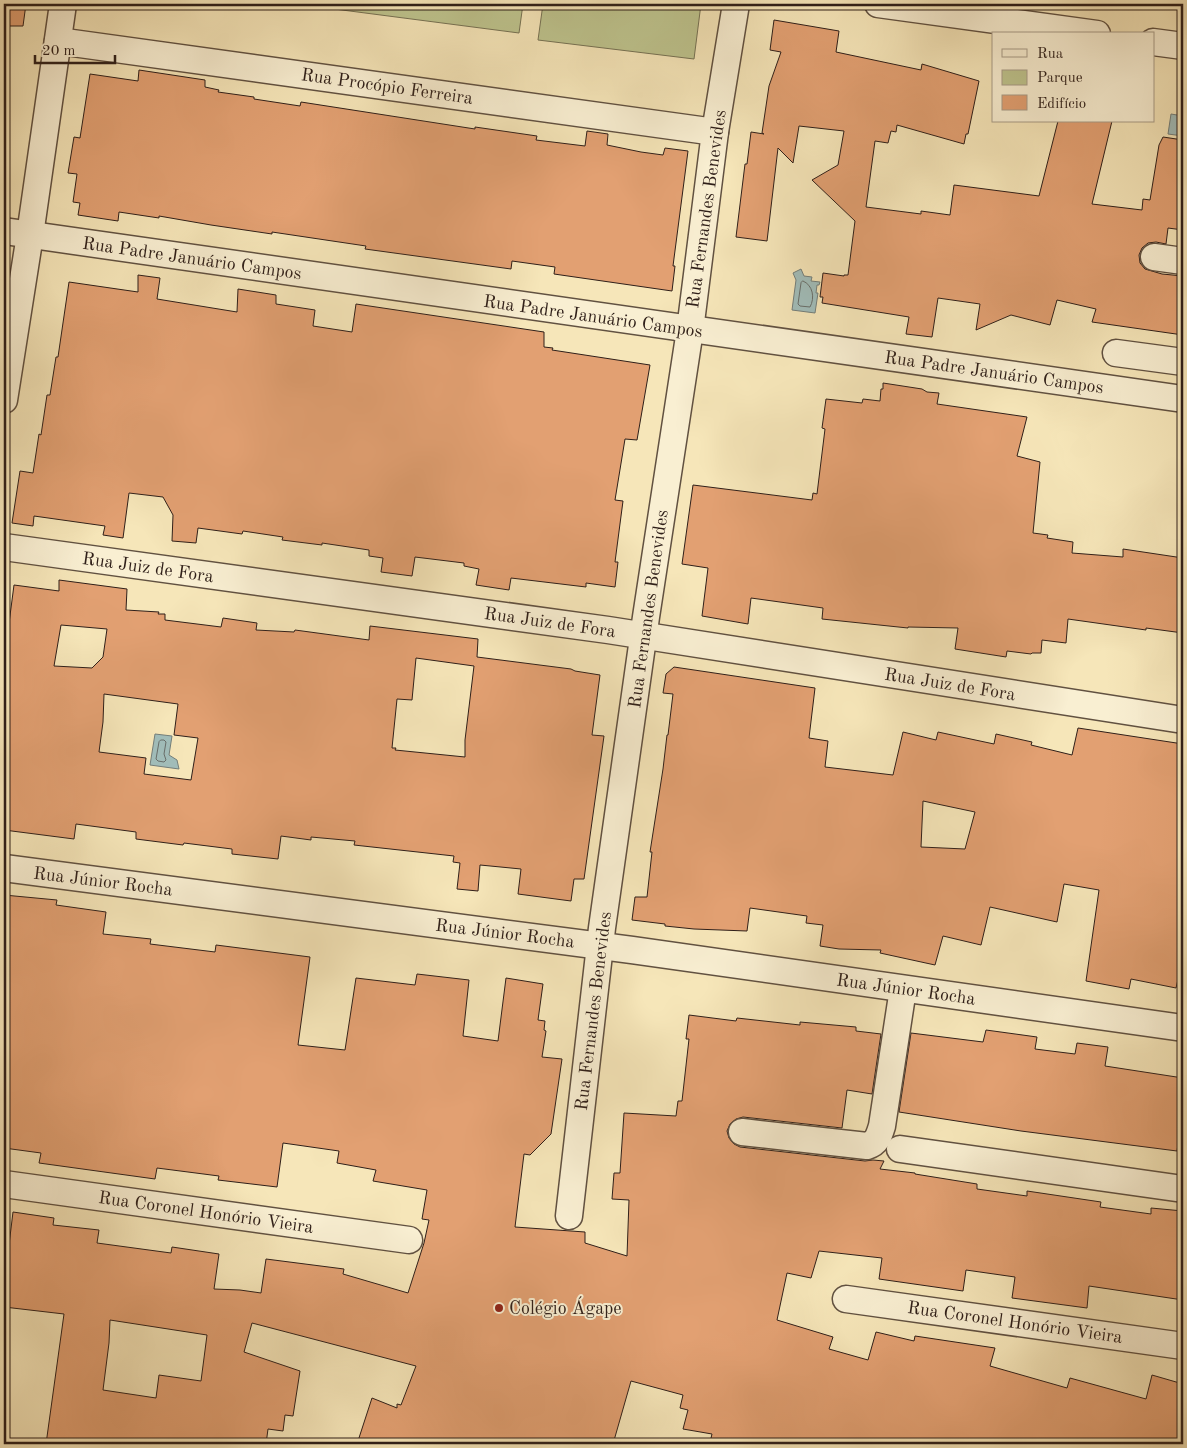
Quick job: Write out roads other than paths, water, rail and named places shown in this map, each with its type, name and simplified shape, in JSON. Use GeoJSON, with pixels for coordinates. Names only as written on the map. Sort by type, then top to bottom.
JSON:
{"type":"FeatureCollection","features":[{"type":"Feature","properties":{"kind":"street"},"geometry":{"type":"LineString","coordinates":[[4,400],[63,4]]}},
{"type":"Feature","properties":{"kind":"street","name":"Rua Fernandes Benevides"},"geometry":{"type":"LineString","coordinates":[[569,1216],[600,946],[690,330],[715,132],[736,4]]}},
{"type":"Feature","properties":{"kind":"street"},"geometry":{"type":"LineString","coordinates":[[878,4],[1081,32]]}},
{"type":"Feature","properties":{"kind":"street","name":"Rua Procópio Ferreira"},"geometry":{"type":"LineString","coordinates":[[58,41],[715,132]]}},
{"type":"Feature","properties":{"kind":"street"},"geometry":{"type":"LineString","coordinates":[[1154,42],[1183,46]]}},
{"type":"Feature","properties":{"kind":"street","name":"Rua Padre Januário Campos"},"geometry":{"type":"LineString","coordinates":[[4,232],[1183,399]]}},
{"type":"Feature","properties":{"kind":"street"},"geometry":{"type":"LineString","coordinates":[[1154,257],[1183,261]]}},
{"type":"Feature","properties":{"kind":"street"},"geometry":{"type":"LineString","coordinates":[[1116,353],[1183,362]]}},
{"type":"Feature","properties":{"kind":"street","name":"Rua Juiz de Fora"},"geometry":{"type":"LineString","coordinates":[[4,548],[644,636],[1183,720]]}},
{"type":"Feature","properties":{"kind":"street","name":"Rua Júnior Rocha"},"geometry":{"type":"LineString","coordinates":[[4,868],[600,946],[1183,1028]]}},
{"type":"Feature","properties":{"kind":"street"},"geometry":{"type":"LineString","coordinates":[[742,1132],[866,1146],[878,1139],[882,1126],[903,989]]}},
{"type":"Feature","properties":{"kind":"street"},"geometry":{"type":"LineString","coordinates":[[900,1149],[1183,1189]]}},
{"type":"Feature","properties":{"kind":"street","name":"Rua Coronel Honório Vieira"},"geometry":{"type":"LineString","coordinates":[[4,1184],[409,1240]]}},
{"type":"Feature","properties":{"kind":"street","name":"Rua Coronel Honório Vieira"},"geometry":{"type":"LineString","coordinates":[[846,1299],[1183,1346]]}},
{"type":"Feature","properties":{"kind":"water"},"geometry":{"type":"Polygon","coordinates":[[[1171,114],[1183,116],[1183,136],[1168,134],[1171,114]]]}},
{"type":"Feature","properties":{"kind":"water"},"geometry":{"type":"Polygon","coordinates":[[[801,269],[804,276],[812,277],[811,281],[820,282],[817,285],[816,293],[818,293],[815,313],[792,310],[796,280],[793,273],[801,269]]]}},
{"type":"Feature","properties":{"kind":"water"},"geometry":{"type":"Polygon","coordinates":[[[155,734],[172,736],[169,755],[177,760],[179,769],[150,765],[155,734]]]}},
{"type":"Feature","properties":{"kind":"place","name":"Colégio Ágape"},"geometry":{"type":"Point","coordinates":[499,1308]}}]}
